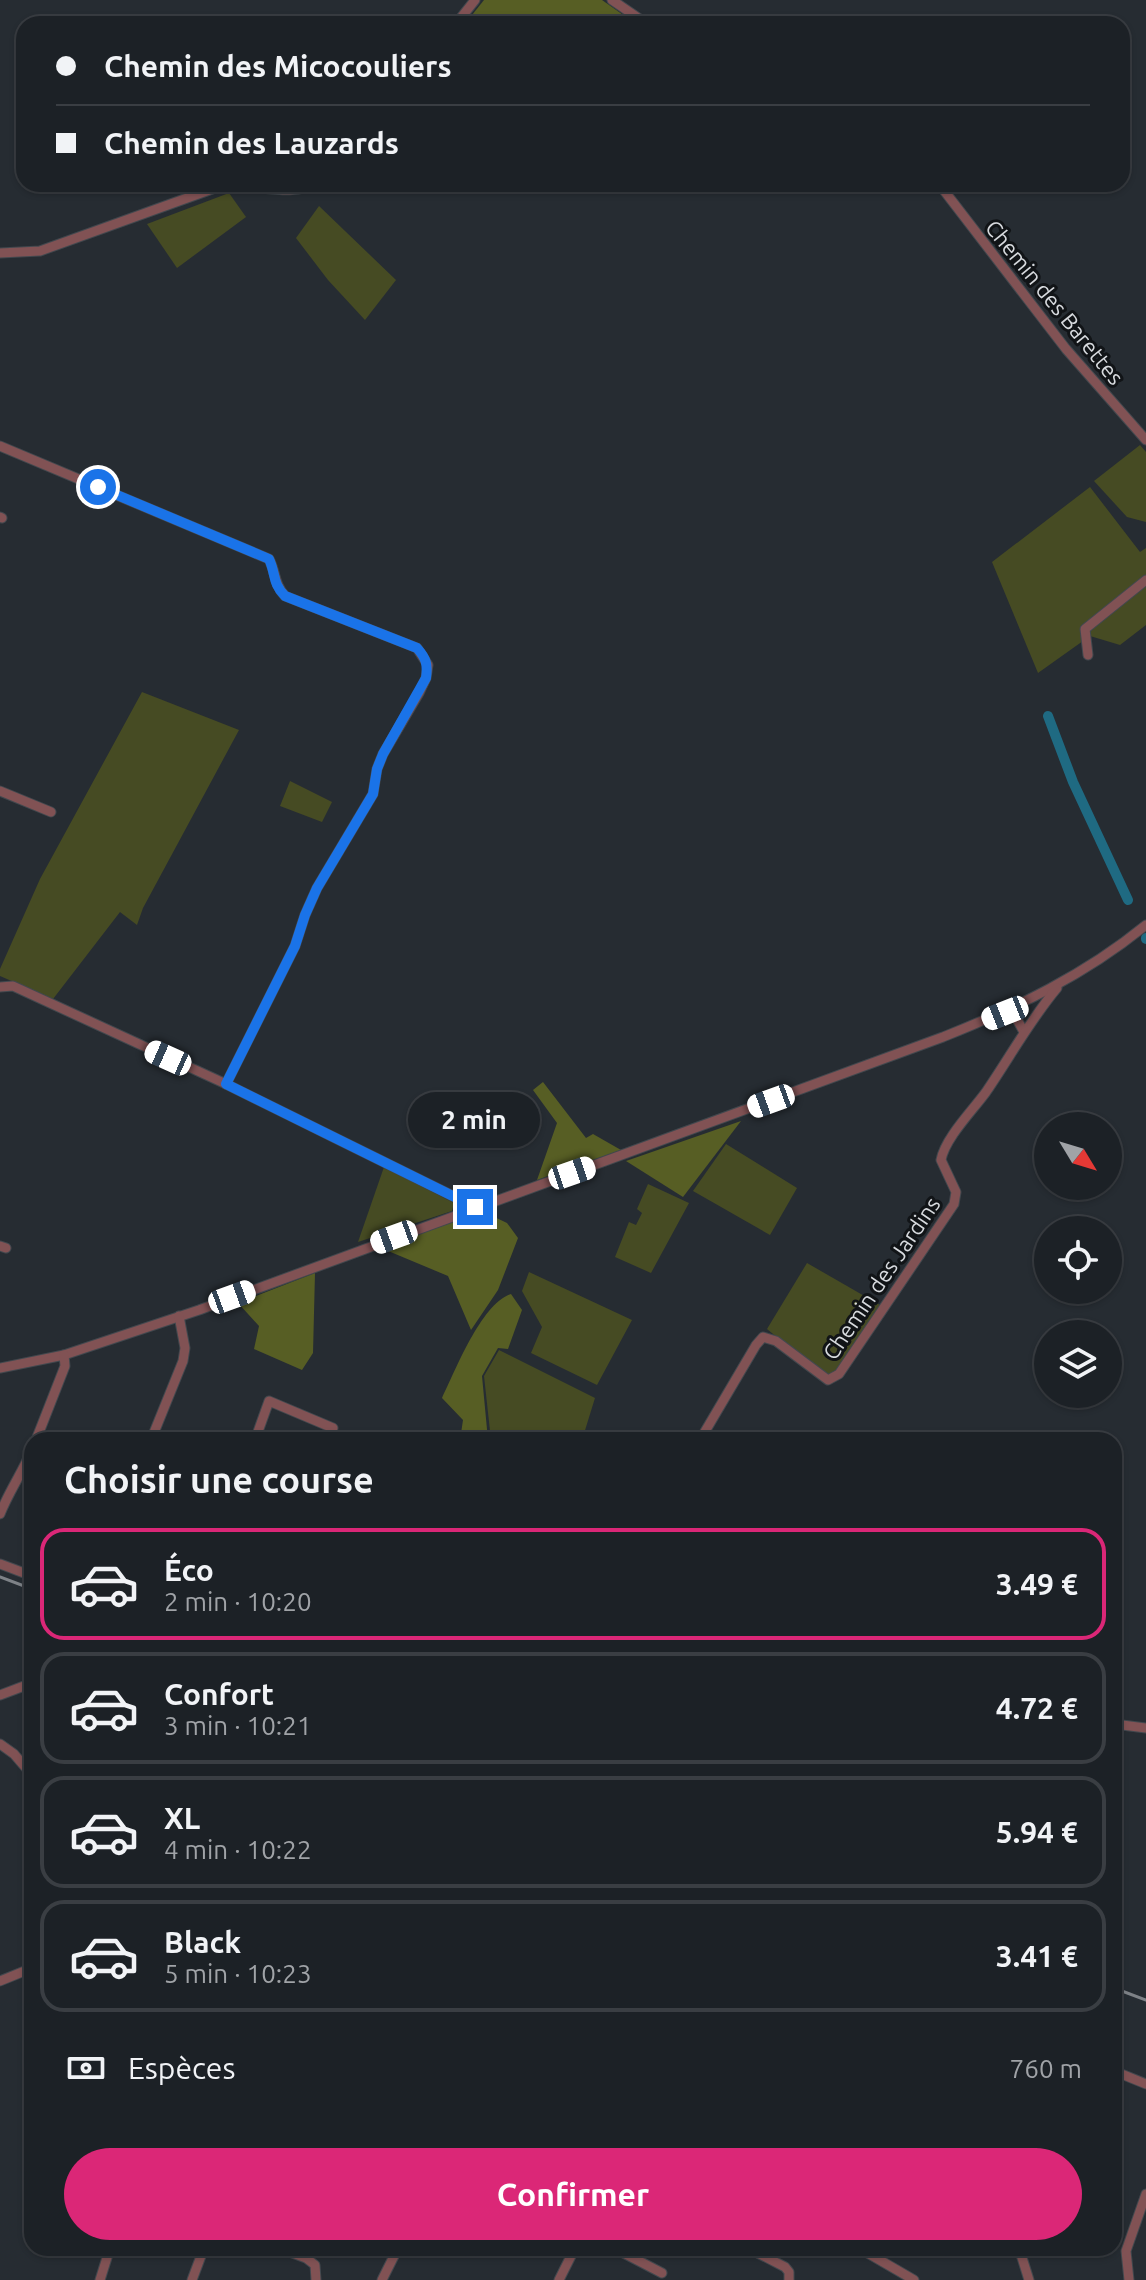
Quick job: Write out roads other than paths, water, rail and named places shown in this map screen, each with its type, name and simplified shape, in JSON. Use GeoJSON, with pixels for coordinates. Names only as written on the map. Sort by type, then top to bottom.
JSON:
{"type":"FeatureCollection","features":[{"type":"Feature","properties":{"kind":"street"},"geometry":{"type":"LineString","coordinates":[[462,16],[475,0]]}},
{"type":"Feature","properties":{"kind":"street"},"geometry":{"type":"LineString","coordinates":[[612,0],[635,16]]}},
{"type":"Feature","properties":{"kind":"street"},"geometry":{"type":"LineString","coordinates":[[0,253],[40,251],[204,192]]}},
{"type":"Feature","properties":{"kind":"street","name":"Chemin des Barettes"},"geometry":{"type":"LineString","coordinates":[[945,192],[1066,349],[1146,440]]}},
{"type":"Feature","properties":{"kind":"street"},"geometry":{"type":"LineString","coordinates":[[0,446],[269,559],[274,568],[276,587],[285,596],[417,648],[428,665],[419,693],[383,754],[373,794],[317,888],[295,946],[226,1084]]}},
{"type":"Feature","properties":{"kind":"street"},"geometry":{"type":"LineString","coordinates":[[1088,655],[1085,629],[1146,580]]}},
{"type":"Feature","properties":{"kind":"street"},"geometry":{"type":"LineString","coordinates":[[0,791],[51,812]]}},
{"type":"Feature","properties":{"kind":"street"},"geometry":{"type":"LineString","coordinates":[[0,1368],[64,1355],[179,1316],[719,1121],[1005,1013],[1062,983],[1146,925]]}},
{"type":"Feature","properties":{"kind":"street","name":"Chemin des Jardins"},"geometry":{"type":"LineString","coordinates":[[705,1432],[763,1337],[776,1341],[828,1380],[839,1374],[954,1204],[956,1192],[941,1160],[942,1155],[1035,1014],[1062,983]]}},
{"type":"Feature","properties":{"kind":"street"},"geometry":{"type":"LineString","coordinates":[[0,987],[13,986],[226,1084],[475,1207]]}},
{"type":"Feature","properties":{"kind":"street"},"geometry":{"type":"LineString","coordinates":[[1005,1013],[1015,1016],[1024,1032]]}},
{"type":"Feature","properties":{"kind":"street"},"geometry":{"type":"LineString","coordinates":[[154,1432],[183,1361],[185,1348],[179,1316]]}},
{"type":"Feature","properties":{"kind":"street"},"geometry":{"type":"LineString","coordinates":[[39,1432],[65,1366],[64,1355]]}},
{"type":"Feature","properties":{"kind":"street"},"geometry":{"type":"LineString","coordinates":[[258,1432],[269,1401],[333,1428],[331,1432]]}},
{"type":"Feature","properties":{"kind":"street"},"geometry":{"type":"LineString","coordinates":[[0,1514],[8,1492],[24,1469]]}},
{"type":"Feature","properties":{"kind":"street"},"geometry":{"type":"LineString","coordinates":[[0,1564],[24,1573]]}},
{"type":"Feature","properties":{"kind":"street"},"geometry":{"type":"LineString","coordinates":[[0,1695],[24,1686]]}},
{"type":"Feature","properties":{"kind":"street"},"geometry":{"type":"LineString","coordinates":[[1122,1725],[1146,1728]]}},
{"type":"Feature","properties":{"kind":"street"},"geometry":{"type":"LineString","coordinates":[[0,1744],[24,1766]]}},
{"type":"Feature","properties":{"kind":"street"},"geometry":{"type":"LineString","coordinates":[[0,1981],[24,1971]]}},
{"type":"Feature","properties":{"kind":"street"},"geometry":{"type":"LineString","coordinates":[[1122,2074],[1146,2084]]}},
{"type":"Feature","properties":{"kind":"street"},"geometry":{"type":"LineString","coordinates":[[1129,2280],[1126,2251],[1146,2194]]}},
{"type":"Feature","properties":{"kind":"street"},"geometry":{"type":"LineString","coordinates":[[100,2280],[108,2256]]}},
{"type":"Feature","properties":{"kind":"street"},"geometry":{"type":"LineString","coordinates":[[192,2280],[201,2256]]}},
{"type":"Feature","properties":{"kind":"street"},"geometry":{"type":"LineString","coordinates":[[301,2256],[315,2265],[316,2280]]}},
{"type":"Feature","properties":{"kind":"street"},"geometry":{"type":"LineString","coordinates":[[382,2280],[394,2256]]}},
{"type":"Feature","properties":{"kind":"street"},"geometry":{"type":"LineString","coordinates":[[559,2280],[571,2256]]}},
{"type":"Feature","properties":{"kind":"street"},"geometry":{"type":"LineString","coordinates":[[629,2256],[662,2273]]}},
{"type":"Feature","properties":{"kind":"street"},"geometry":{"type":"LineString","coordinates":[[764,2256],[785,2267],[789,2280]]}},
{"type":"Feature","properties":{"kind":"street"},"geometry":{"type":"LineString","coordinates":[[873,2256],[906,2279]]}},
{"type":"Feature","properties":{"kind":"street"},"geometry":{"type":"LineString","coordinates":[[1022,2256],[1029,2280]]}},
{"type":"Feature","properties":{"kind":"waterway"},"geometry":{"type":"LineString","coordinates":[[1048,716],[1073,782],[1128,900]]}},
{"type":"Feature","properties":{"kind":"railway"},"geometry":{"type":"LineString","coordinates":[[0,1577],[24,1586]]}},
{"type":"Feature","properties":{"kind":"railway"},"geometry":{"type":"LineString","coordinates":[[1122,1991],[1146,2000]]}}]}
